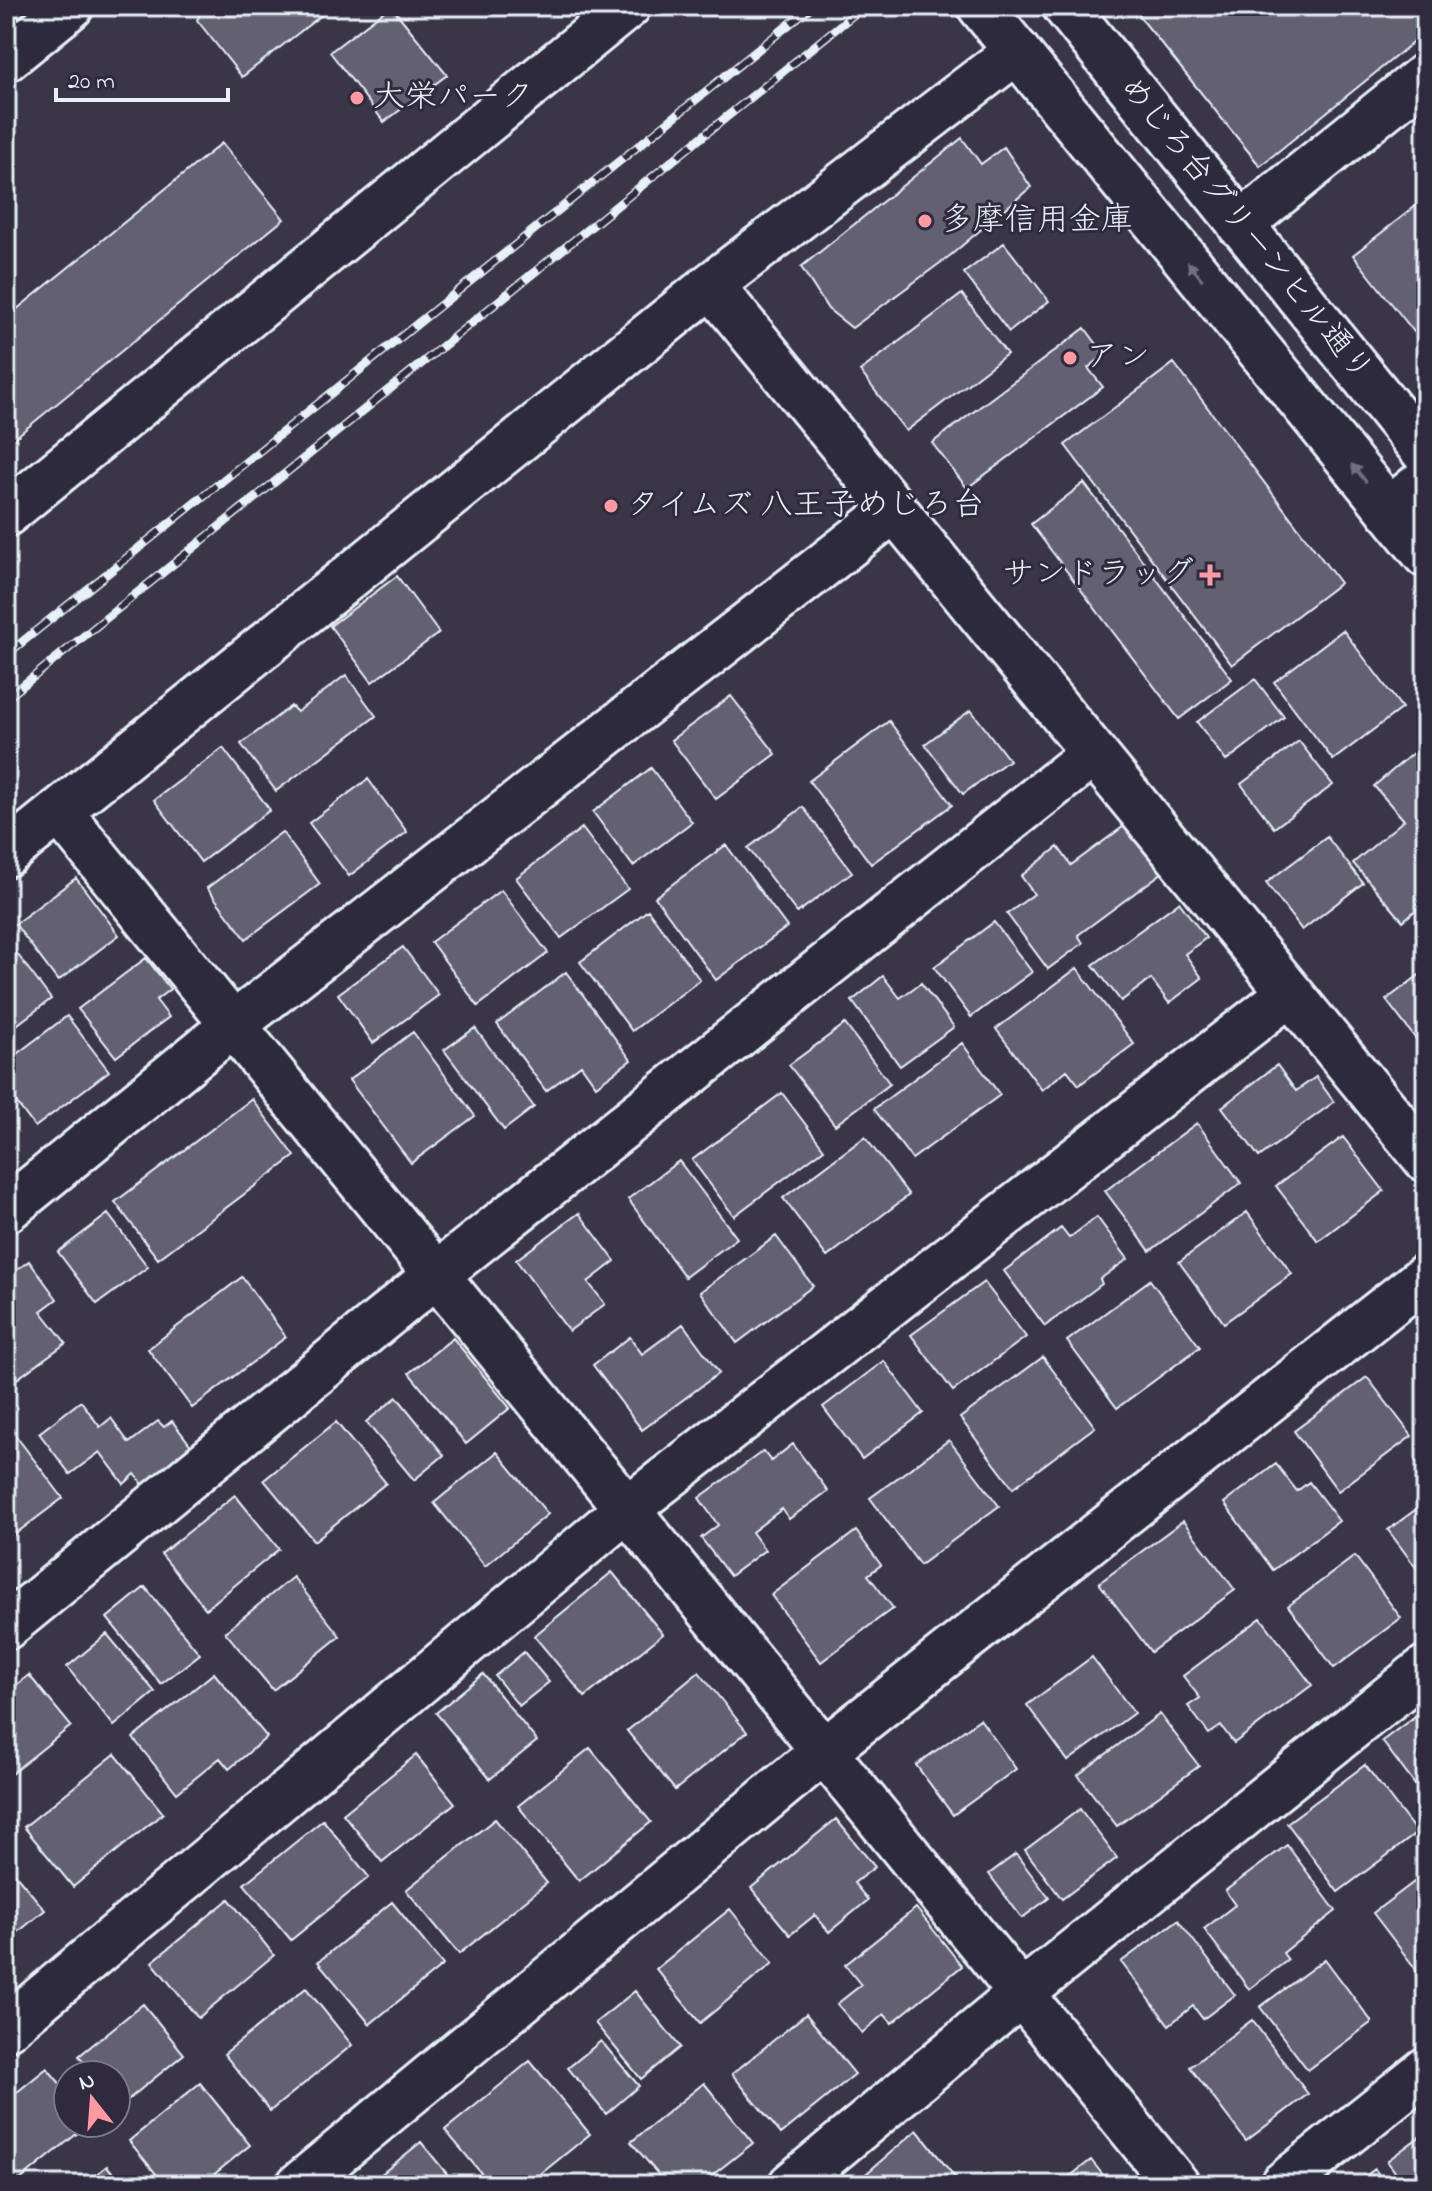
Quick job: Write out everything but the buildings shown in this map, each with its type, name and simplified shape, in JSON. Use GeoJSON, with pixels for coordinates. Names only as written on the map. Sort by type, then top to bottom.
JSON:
{"type":"FeatureCollection","features":[{"type":"Feature","properties":{"kind":"street"},"geometry":{"type":"LineString","coordinates":[[6,59],[71,6]]}},
{"type":"Feature","properties":{"kind":"street"},"geometry":{"type":"LineString","coordinates":[[6,514],[628,6]]}},
{"type":"Feature","properties":{"kind":"street","name":"めじろ台グリーンヒル通り"},"geometry":{"type":"LineString","coordinates":[[980,6],[1426,555]]}},
{"type":"Feature","properties":{"kind":"street","name":"めじろ台グリーンヒル通り"},"geometry":{"type":"LineString","coordinates":[[1065,6],[1426,454]]}},
{"type":"Feature","properties":{"kind":"street"},"geometry":{"type":"LineString","coordinates":[[6,854],[711,285],[1017,51]]}},
{"type":"Feature","properties":{"kind":"street"},"geometry":{"type":"LineString","coordinates":[[1240,225],[1426,75]]}},
{"type":"Feature","properties":{"kind":"street"},"geometry":{"type":"LineString","coordinates":[[711,285],[1426,1159]]}},
{"type":"Feature","properties":{"kind":"street"},"geometry":{"type":"LineString","coordinates":[[1389,510],[1426,480]]}},
{"type":"Feature","properties":{"kind":"street"},"geometry":{"type":"LineString","coordinates":[[6,1210],[233,1025],[894,510]]}},
{"type":"Feature","properties":{"kind":"street"},"geometry":{"type":"LineString","coordinates":[[6,1627],[436,1275],[1094,753]]}},
{"type":"Feature","properties":{"kind":"street"},"geometry":{"type":"LineString","coordinates":[[59,811],[1177,2185]]}},
{"type":"Feature","properties":{"kind":"street"},"geometry":{"type":"LineString","coordinates":[[6,2028],[627,1509],[1290,993]]}},
{"type":"Feature","properties":{"kind":"street"},"geometry":{"type":"LineString","coordinates":[[299,2185],[824,1751],[1426,1276]]}},
{"type":"Feature","properties":{"kind":"street"},"geometry":{"type":"LineString","coordinates":[[791,2185],[1021,1994],[1426,1668]]}},
{"type":"Feature","properties":{"kind":"street"},"geometry":{"type":"LineString","coordinates":[[1282,2185],[1426,2070]]}},
{"type":"Feature","properties":{"kind":"railway"},"geometry":{"type":"LineString","coordinates":[[6,655],[812,6]]}},
{"type":"Feature","properties":{"kind":"railway"},"geometry":{"type":"LineString","coordinates":[[6,699],[864,6]]}},
{"type":"Feature","properties":{"kind":"place","name":"大栄パーク"},"geometry":{"type":"Point","coordinates":[357,98]}},
{"type":"Feature","properties":{"kind":"place","name":"多摩信用金庫"},"geometry":{"type":"Point","coordinates":[925,221]}},
{"type":"Feature","properties":{"kind":"place","name":"アン"},"geometry":{"type":"Point","coordinates":[1070,358]}},
{"type":"Feature","properties":{"kind":"place","name":"タイムズ 八王子めじろ台"},"geometry":{"type":"Point","coordinates":[611,506]}},
{"type":"Feature","properties":{"kind":"place","name":"サンドラッグ"},"geometry":{"type":"Point","coordinates":[1210,575]}}]}
